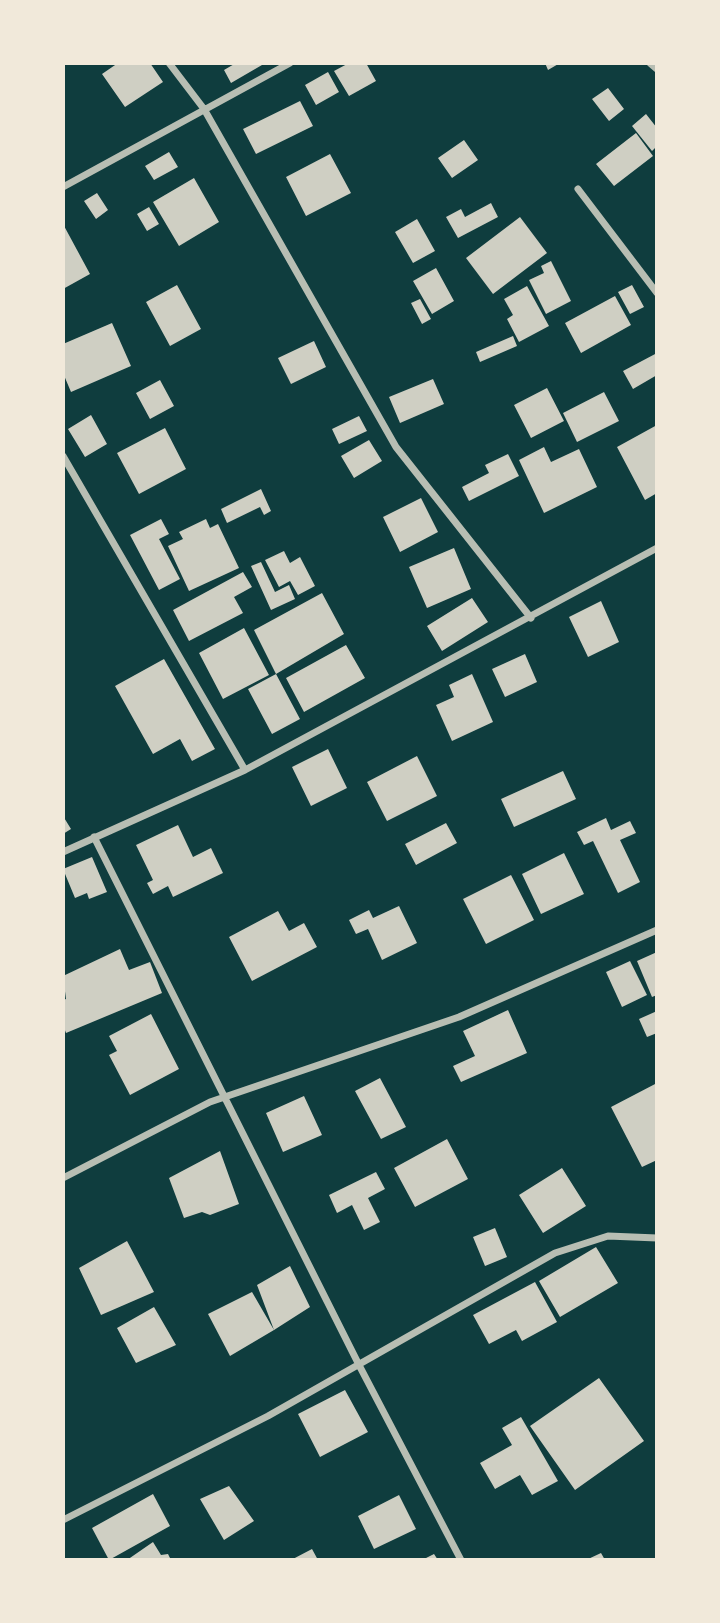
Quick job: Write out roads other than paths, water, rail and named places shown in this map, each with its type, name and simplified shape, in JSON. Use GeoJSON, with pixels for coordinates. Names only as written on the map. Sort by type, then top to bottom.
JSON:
{"type":"FeatureCollection","features":[{"type":"Feature","properties":{"kind":"street"},"geometry":{"type":"LineString","coordinates":[[169,63],[204,109],[396,447],[531,618]]}},
{"type":"Feature","properties":{"kind":"street"},"geometry":{"type":"LineString","coordinates":[[63,187],[290,63]]}},
{"type":"Feature","properties":{"kind":"street"},"geometry":{"type":"LineString","coordinates":[[650,63],[657,69]]}},
{"type":"Feature","properties":{"kind":"street"},"geometry":{"type":"LineString","coordinates":[[578,189],[657,293]]}},
{"type":"Feature","properties":{"kind":"street"},"geometry":{"type":"LineString","coordinates":[[63,456],[245,770]]}},
{"type":"Feature","properties":{"kind":"street"},"geometry":{"type":"LineString","coordinates":[[63,852],[245,770],[657,548]]}},
{"type":"Feature","properties":{"kind":"street"},"geometry":{"type":"LineString","coordinates":[[94,836],[359,1365],[461,1560]]}},
{"type":"Feature","properties":{"kind":"street"},"geometry":{"type":"LineString","coordinates":[[63,1178],[224,1097],[459,1017],[657,930]]}},
{"type":"Feature","properties":{"kind":"street"},"geometry":{"type":"LineString","coordinates":[[63,1520],[268,1416],[555,1253],[608,1236],[657,1238]]}}]}
